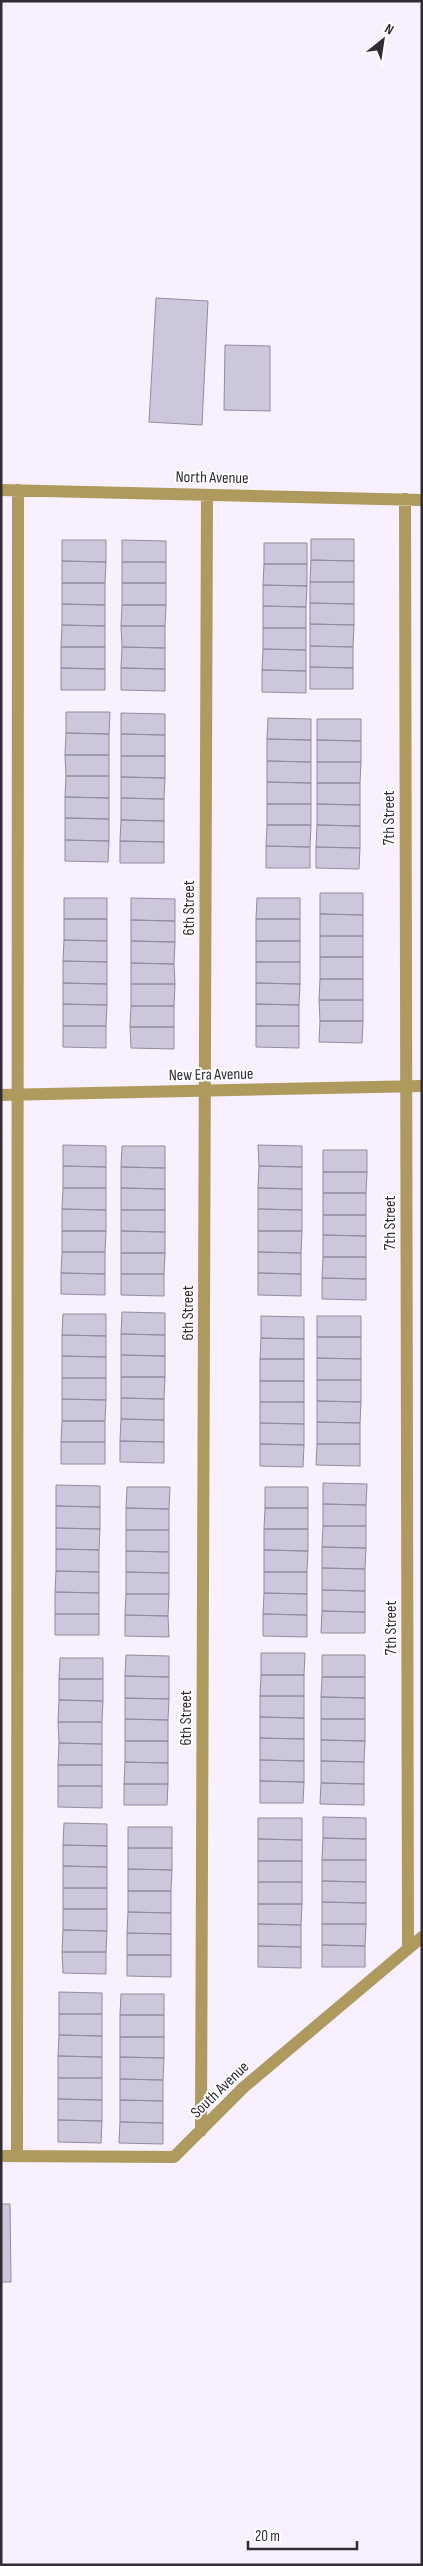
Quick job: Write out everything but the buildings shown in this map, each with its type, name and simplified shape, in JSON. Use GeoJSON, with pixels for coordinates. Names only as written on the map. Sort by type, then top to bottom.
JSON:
{"type":"FeatureCollection","features":[{"type":"Feature","properties":{"kind":"street","name":"North Avenue"},"geometry":{"type":"LineString","coordinates":[[1,490],[422,500]]}},
{"type":"Feature","properties":{"kind":"street"},"geometry":{"type":"LineString","coordinates":[[17,2156],[18,490]]}},
{"type":"Feature","properties":{"kind":"street","name":"6th Street"},"geometry":{"type":"LineString","coordinates":[[201,2131],[207,495]]}},
{"type":"Feature","properties":{"kind":"street","name":"7th Street"},"geometry":{"type":"LineString","coordinates":[[405,499],[408,1947]]}},
{"type":"Feature","properties":{"kind":"street","name":"New Era Avenue"},"geometry":{"type":"LineString","coordinates":[[1,1095],[422,1086]]}},
{"type":"Feature","properties":{"kind":"street","name":"South Avenue"},"geometry":{"type":"LineString","coordinates":[[1,2156],[174,2157],[244,2087],[422,1937]]}}]}
